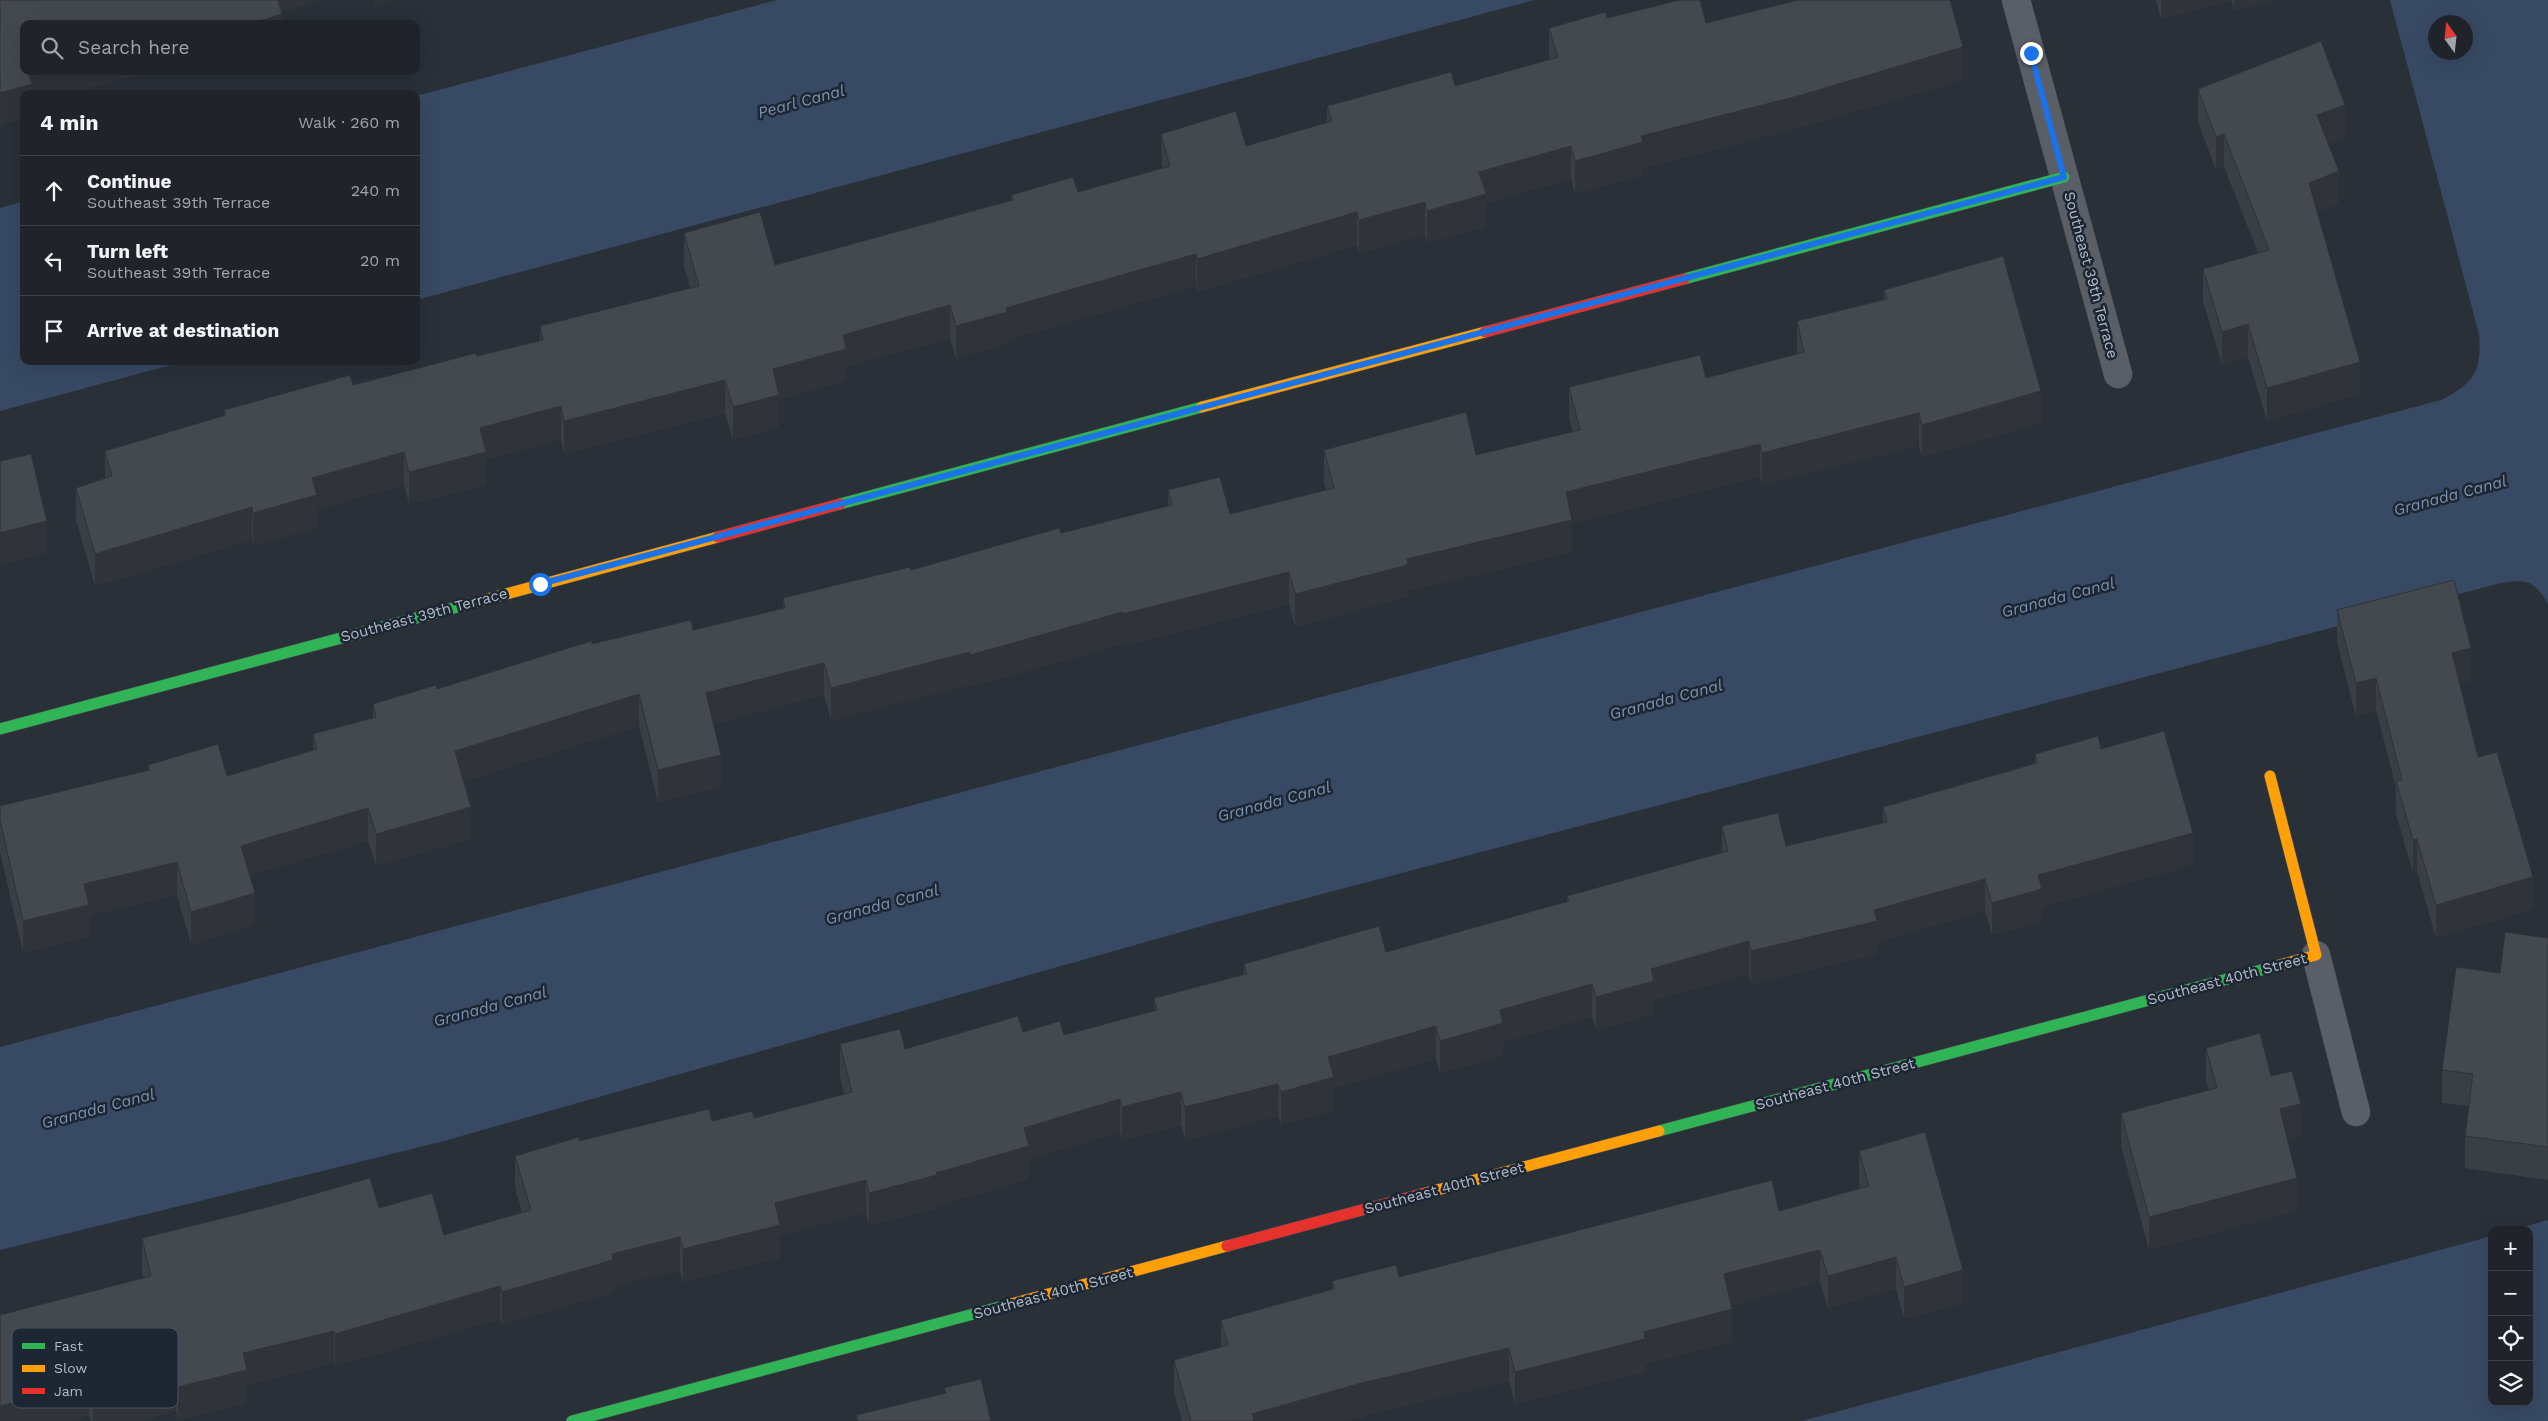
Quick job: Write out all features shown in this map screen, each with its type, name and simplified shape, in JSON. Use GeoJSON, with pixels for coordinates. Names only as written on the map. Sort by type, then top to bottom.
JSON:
{"type":"FeatureCollection","features":[{"type":"Feature","properties":{"kind":"street","name":"Southeast 39th Terrace"},"geometry":{"type":"LineString","coordinates":[[2016,0],[2118,374]]}},
{"type":"Feature","properties":{"kind":"street","name":"Southeast 39th Terrace"},"geometry":{"type":"LineString","coordinates":[[0,729],[2064,177]]}},
{"type":"Feature","properties":{"kind":"street","name":"Southeast 40th Street"},"geometry":{"type":"LineString","coordinates":[[2270,776],[2356,1112]]}},
{"type":"Feature","properties":{"kind":"street","name":"Southeast 40th Street"},"geometry":{"type":"LineString","coordinates":[[572,1421],[2316,955]]}},
{"type":"Feature","properties":{"kind":"water","name":"Pearl Canal"},"geometry":{"type":"Polygon","coordinates":[[[777,0],[1534,0],[420,299],[420,95],[777,0]]]}},
{"type":"Feature","properties":{"kind":"water","name":"Granada Canal"},"geometry":{"type":"Polygon","coordinates":[[[2390,0],[2548,0],[2548,604],[2539,590],[2529,583],[2517,581],[2501,583],[1220,921],[440,1142],[0,1250],[0,1047],[2441,400],[2461,388],[2474,374],[2480,347],[2479,334],[2390,0]]]}},
{"type":"Feature","properties":{"kind":"water"},"geometry":{"type":"Polygon","coordinates":[[[20,202],[20,365],[171,365],[0,411],[0,208],[20,202]]]}},
{"type":"Feature","properties":{"kind":"water"},"geometry":{"type":"Polygon","coordinates":[[[2548,1220],[2548,1421],[1802,1421],[2488,1237],[2488,1406],[2533,1406],[2533,1226],[2527,1226],[2548,1220]]]}},
{"type":"Feature","properties":{"kind":"building"},"geometry":{"type":"Polygon","coordinates":[[[0,0],[278,0],[282,14],[263,20],[20,20],[20,75],[29,75],[32,84],[0,93],[0,0]]]}},
{"type":"Feature","properties":{"kind":"building"},"geometry":{"type":"Polygon","coordinates":[[[1680,0],[1700,0],[1706,23],[1798,0],[1950,0],[1963,47],[1798,96],[1641,136],[1643,142],[1575,161],[1571,146],[1479,172],[1486,194],[1427,211],[1425,202],[1359,220],[1357,212],[1197,259],[1196,254],[1006,308],[1007,312],[956,326],[950,305],[843,335],[846,349],[773,369],[779,395],[733,407],[725,380],[564,421],[561,406],[480,428],[486,452],[409,472],[404,452],[312,478],[317,495],[253,513],[252,507],[95,554],[76,488],[112,476],[105,451],[226,415],[224,410],[350,375],[353,385],[476,353],[477,356],[543,340],[540,326],[699,286],[684,233],[760,212],[775,265],[1013,200],[1011,195],[1073,177],[1078,192],[1170,166],[1161,134],[1236,111],[1246,146],[1332,121],[1327,106],[1451,72],[1455,86],[1558,57],[1549,28],[1606,12],[1607,18],[1680,0]]]}},
{"type":"Feature","properties":{"kind":"building"},"geometry":{"type":"Polygon","coordinates":[[[2321,41],[2345,105],[2317,115],[2339,171],[2309,183],[2360,362],[2267,388],[2248,324],[2222,332],[2203,269],[2269,250],[2224,134],[2216,137],[2198,89],[2321,41]]]}},
{"type":"Feature","properties":{"kind":"building"},"geometry":{"type":"Polygon","coordinates":[[[2003,256],[2041,391],[1922,425],[1919,413],[1762,453],[1760,444],[1566,492],[1572,520],[1407,559],[1408,565],[1295,594],[1289,572],[1123,614],[1123,612],[970,655],[970,652],[831,688],[824,663],[706,693],[721,755],[658,770],[639,694],[455,751],[471,807],[376,834],[368,808],[241,846],[255,893],[191,912],[177,862],[84,884],[89,905],[23,921],[0,820],[0,806],[149,770],[148,765],[218,744],[227,776],[317,749],[313,734],[376,717],[373,704],[436,685],[437,689],[591,641],[592,644],[691,620],[693,630],[785,608],[783,598],[910,567],[911,570],[1059,528],[1061,533],[1172,505],[1168,490],[1220,477],[1230,514],[1334,488],[1324,450],[1466,412],[1476,455],[1580,430],[1569,387],[1700,355],[1706,378],[1804,352],[1797,321],[1887,299],[1884,290],[2003,256]]]}},
{"type":"Feature","properties":{"kind":"building"},"geometry":{"type":"Polygon","coordinates":[[[31,454],[47,521],[0,533],[0,461],[31,454]]]}},
{"type":"Feature","properties":{"kind":"building"},"geometry":{"type":"Polygon","coordinates":[[[2454,580],[2471,648],[2452,653],[2478,757],[2497,752],[2533,877],[2436,905],[2417,839],[2413,840],[2396,781],[2402,780],[2376,678],[2356,683],[2337,610],[2454,580]]]}},
{"type":"Feature","properties":{"kind":"building"},"geometry":{"type":"Polygon","coordinates":[[[2164,731],[2193,833],[2038,875],[2042,889],[1992,903],[1985,879],[1874,910],[1877,921],[1751,951],[1749,941],[1651,969],[1654,981],[1596,997],[1592,984],[1500,1010],[1503,1023],[1440,1041],[1436,1026],[1328,1057],[1334,1077],[1281,1092],[1278,1084],[1185,1107],[1181,1092],[1122,1107],[1120,1099],[1024,1128],[1029,1146],[936,1173],[937,1175],[869,1193],[866,1180],[775,1203],[780,1225],[683,1249],[680,1237],[612,1254],[613,1260],[502,1292],[500,1286],[335,1334],[334,1331],[243,1353],[247,1370],[178,1387],[178,1328],[12,1328],[12,1403],[0,1406],[0,1315],[151,1276],[142,1238],[268,1207],[370,1178],[379,1208],[432,1193],[444,1235],[531,1210],[515,1156],[579,1137],[579,1141],[709,1109],[712,1121],[752,1111],[754,1118],[852,1092],[840,1044],[900,1029],[905,1049],[1018,1016],[1023,1032],[1060,1021],[1064,1035],[1157,1010],[1154,998],[1247,974],[1244,964],[1379,926],[1386,952],[1569,901],[1567,896],[1728,851],[1722,826],[1778,813],[1786,846],[1887,822],[1883,807],[2037,763],[2035,754],[2098,736],[2101,749],[2164,731]]]}},
{"type":"Feature","properties":{"kind":"building"},"geometry":{"type":"Polygon","coordinates":[[[2505,932],[2548,938],[2548,1147],[2465,1136],[2473,1074],[2442,1070],[2456,967],[2500,973],[2505,932]]]}},
{"type":"Feature","properties":{"kind":"building"},"geometry":{"type":"Polygon","coordinates":[[[2260,1033],[2271,1076],[2292,1071],[2301,1104],[2280,1109],[2297,1178],[2149,1217],[2121,1113],[2217,1088],[2206,1048],[2260,1033]]]}},
{"type":"Feature","properties":{"kind":"building"},"geometry":{"type":"Polygon","coordinates":[[[1925,1132],[1963,1270],[1904,1287],[1896,1257],[1828,1276],[1820,1250],[1724,1274],[1732,1309],[1644,1332],[1645,1339],[1515,1372],[1509,1348],[1358,1384],[1252,1414],[1254,1421],[1191,1421],[1174,1360],[1228,1345],[1221,1320],[1334,1289],[1332,1281],[1396,1265],[1399,1277],[1772,1180],[1779,1211],[1869,1186],[1859,1151],[1925,1132]]]}},
{"type":"Feature","properties":{"kind":"building"},"geometry":{"type":"Polygon","coordinates":[[[981,1379],[991,1421],[858,1421],[856,1415],[946,1393],[944,1388],[981,1379]]]}},
{"type":"Feature","properties":{"kind":"traffic: fast"},"geometry":{"type":"LineString","coordinates":[[1684,279],[2064,177]]}},
{"type":"Feature","properties":{"kind":"traffic: fast"},"geometry":{"type":"LineString","coordinates":[[840,504],[1202,407]]}},
{"type":"Feature","properties":{"kind":"traffic: fast"},"geometry":{"type":"LineString","coordinates":[[0,729],[480,601]]}},
{"type":"Feature","properties":{"kind":"traffic: fast"},"geometry":{"type":"LineString","coordinates":[[1659,1131],[2280,965]]}},
{"type":"Feature","properties":{"kind":"traffic: fast"},"geometry":{"type":"LineString","coordinates":[[572,1421],[1011,1304]]}},
{"type":"Feature","properties":{"kind":"traffic: slow"},"geometry":{"type":"LineString","coordinates":[[1202,407],[1485,332]]}},
{"type":"Feature","properties":{"kind":"traffic: slow"},"geometry":{"type":"LineString","coordinates":[[480,601],[718,537]]}},
{"type":"Feature","properties":{"kind":"traffic: slow"},"geometry":{"type":"LineString","coordinates":[[2270,776],[2316,955],[2280,965]]}},
{"type":"Feature","properties":{"kind":"traffic: slow"},"geometry":{"type":"LineString","coordinates":[[1422,1194],[1659,1131]]}},
{"type":"Feature","properties":{"kind":"traffic: slow"},"geometry":{"type":"LineString","coordinates":[[1011,1304],[1227,1246]]}},
{"type":"Feature","properties":{"kind":"traffic: jam"},"geometry":{"type":"LineString","coordinates":[[1485,332],[1684,279]]}},
{"type":"Feature","properties":{"kind":"traffic: jam"},"geometry":{"type":"LineString","coordinates":[[718,537],[840,504]]}},
{"type":"Feature","properties":{"kind":"traffic: jam"},"geometry":{"type":"LineString","coordinates":[[1227,1246],[1422,1194]]}},
{"type":"Feature","properties":{"kind":"route"},"geometry":{"type":"LineString","coordinates":[[540,584],[2064,177],[2031,53]]}}]}
